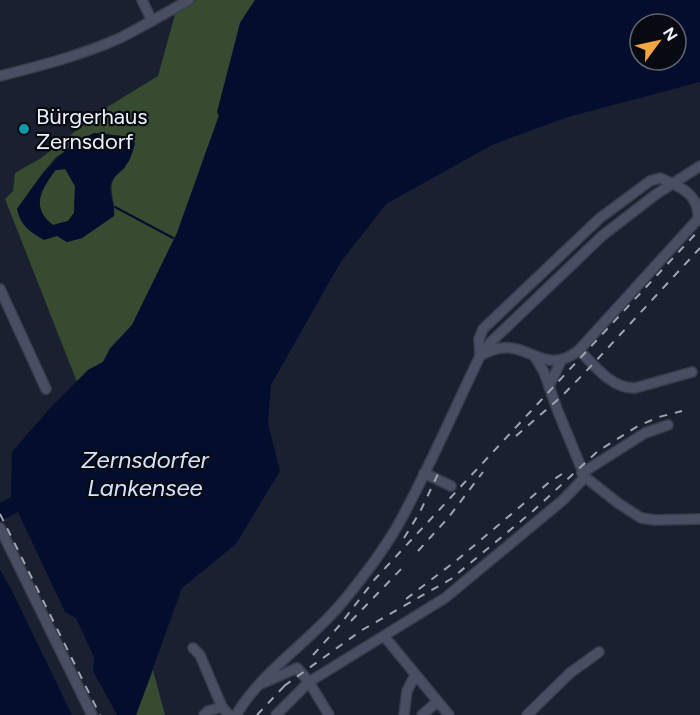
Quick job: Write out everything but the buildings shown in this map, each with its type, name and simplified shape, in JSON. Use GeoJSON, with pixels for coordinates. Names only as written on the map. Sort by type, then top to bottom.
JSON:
{"type":"FeatureCollection","features":[{"type":"Feature","properties":{"kind":"street"},"geometry":{"type":"LineString","coordinates":[[142,0],[152,21]]}},
{"type":"Feature","properties":{"kind":"street"},"geometry":{"type":"LineString","coordinates":[[0,76],[90,50],[152,21],[189,0]]}},
{"type":"Feature","properties":{"kind":"street"},"geometry":{"type":"LineString","coordinates":[[236,715],[256,686],[345,600],[390,538],[480,356],[492,341],[602,236],[672,183],[700,165]]}},
{"type":"Feature","properties":{"kind":"street"},"geometry":{"type":"LineString","coordinates":[[660,178],[687,190],[694,196],[699,204],[698,219],[579,350],[561,361],[551,362],[516,348],[506,347],[496,348],[480,356],[479,339],[483,329],[600,218],[650,181],[660,178]]}},
{"type":"Feature","properties":{"kind":"street"},"geometry":{"type":"LineString","coordinates":[[0,289],[46,390]]}},
{"type":"Feature","properties":{"kind":"street"},"geometry":{"type":"LineString","coordinates":[[579,350],[611,381],[626,389],[692,372]]}},
{"type":"Feature","properties":{"kind":"street"},"geometry":{"type":"LineString","coordinates":[[534,355],[541,364],[584,475],[618,503],[641,518],[700,519]]}},
{"type":"Feature","properties":{"kind":"street"},"geometry":{"type":"LineString","coordinates":[[549,387],[552,376],[561,361]]}},
{"type":"Feature","properties":{"kind":"street"},"geometry":{"type":"LineString","coordinates":[[276,715],[309,682],[445,598],[564,500],[584,475],[645,433],[668,425]]}},
{"type":"Feature","properties":{"kind":"street"},"geometry":{"type":"LineString","coordinates":[[424,473],[451,486]]}},
{"type":"Feature","properties":{"kind":"street"},"geometry":{"type":"LineString","coordinates":[[0,528],[92,715]]}},
{"type":"Feature","properties":{"kind":"street"},"geometry":{"type":"LineString","coordinates":[[384,636],[449,715]]}},
{"type":"Feature","properties":{"kind":"street"},"geometry":{"type":"LineString","coordinates":[[193,648],[200,655],[222,707],[229,715]]}},
{"type":"Feature","properties":{"kind":"street"},"geometry":{"type":"LineString","coordinates":[[527,715],[570,673],[599,652]]}},
{"type":"Feature","properties":{"kind":"street"},"geometry":{"type":"LineString","coordinates":[[256,686],[297,668],[309,682],[329,715]]}},
{"type":"Feature","properties":{"kind":"street"},"geometry":{"type":"LineString","coordinates":[[404,715],[407,691],[415,675]]}},
{"type":"Feature","properties":{"kind":"street"},"geometry":{"type":"LineString","coordinates":[[422,715],[437,702]]}},
{"type":"Feature","properties":{"kind":"street"},"geometry":{"type":"LineString","coordinates":[[204,715],[208,711],[222,707]]}},
{"type":"Feature","properties":{"kind":"green space"},"geometry":{"type":"Polygon","coordinates":[[[196,0],[255,0],[240,23],[219,115],[177,233],[132,325],[110,348],[103,362],[88,370],[77,382],[5,199],[13,191],[15,173],[41,158],[104,109],[158,76],[176,11],[196,0]],[[94,133],[56,157],[17,209],[67,242],[82,238],[114,216],[112,184],[125,168],[131,137],[94,133]]]}},
{"type":"Feature","properties":{"kind":"green space"},"geometry":{"type":"Polygon","coordinates":[[[66,169],[75,186],[74,213],[68,221],[53,225],[42,212],[40,198],[56,170],[66,169]]]}},
{"type":"Feature","properties":{"kind":"green space"},"geometry":{"type":"Polygon","coordinates":[[[153,670],[165,715],[136,715],[153,670]]]}},
{"type":"Feature","properties":{"kind":"water","name":"Zernsdorfer Lankensee"},"geometry":{"type":"Polygon","coordinates":[[[255,0],[700,0],[700,82],[568,117],[492,145],[386,204],[340,263],[271,385],[268,423],[280,471],[236,544],[182,588],[136,715],[117,715],[93,671],[94,657],[76,618],[65,612],[18,512],[0,521],[0,503],[11,497],[12,452],[51,407],[88,370],[103,362],[110,349],[132,325],[177,233],[219,116],[217,112],[240,23],[255,0]]]}},
{"type":"Feature","properties":{"kind":"water"},"geometry":{"type":"Polygon","coordinates":[[[94,133],[131,137],[135,143],[129,160],[111,184],[114,216],[82,238],[67,242],[57,236],[44,240],[26,228],[17,209],[50,165],[81,140],[94,133]],[[65,169],[55,170],[42,191],[40,205],[42,212],[53,225],[68,221],[74,213],[75,186],[65,169]]]}},
{"type":"Feature","properties":{"kind":"water"},"geometry":{"type":"Polygon","coordinates":[[[0,570],[11,589],[72,715],[0,715],[0,570]]]}},
{"type":"Feature","properties":{"kind":"waterway"},"geometry":{"type":"LineString","coordinates":[[115,207],[173,238]]}},
{"type":"Feature","properties":{"kind":"railway"},"geometry":{"type":"LineString","coordinates":[[313,655],[339,626],[375,579],[700,229]]}},
{"type":"Feature","properties":{"kind":"railway"},"geometry":{"type":"LineString","coordinates":[[516,436],[562,396],[700,248]]}},
{"type":"Feature","properties":{"kind":"railway"},"geometry":{"type":"LineString","coordinates":[[284,686],[362,630],[451,579],[533,511],[598,451],[638,426],[682,411]]}},
{"type":"Feature","properties":{"kind":"railway"},"geometry":{"type":"LineString","coordinates":[[406,599],[457,560],[547,484],[568,470]]}},
{"type":"Feature","properties":{"kind":"railway"},"geometry":{"type":"LineString","coordinates":[[418,551],[448,518],[483,472]]}},
{"type":"Feature","properties":{"kind":"railway"},"geometry":{"type":"LineString","coordinates":[[404,538],[420,512],[438,474]]}},
{"type":"Feature","properties":{"kind":"railway"},"geometry":{"type":"LineString","coordinates":[[0,514],[100,715]]}},
{"type":"Feature","properties":{"kind":"railway"},"geometry":{"type":"LineString","coordinates":[[351,621],[405,565]]}},
{"type":"Feature","properties":{"kind":"railway"},"geometry":{"type":"LineString","coordinates":[[257,715],[289,681]]}},
{"type":"Feature","properties":{"kind":"place","name":"Bürgerhaus Zernsdorf"},"geometry":{"type":"Point","coordinates":[24,129]}}]}
